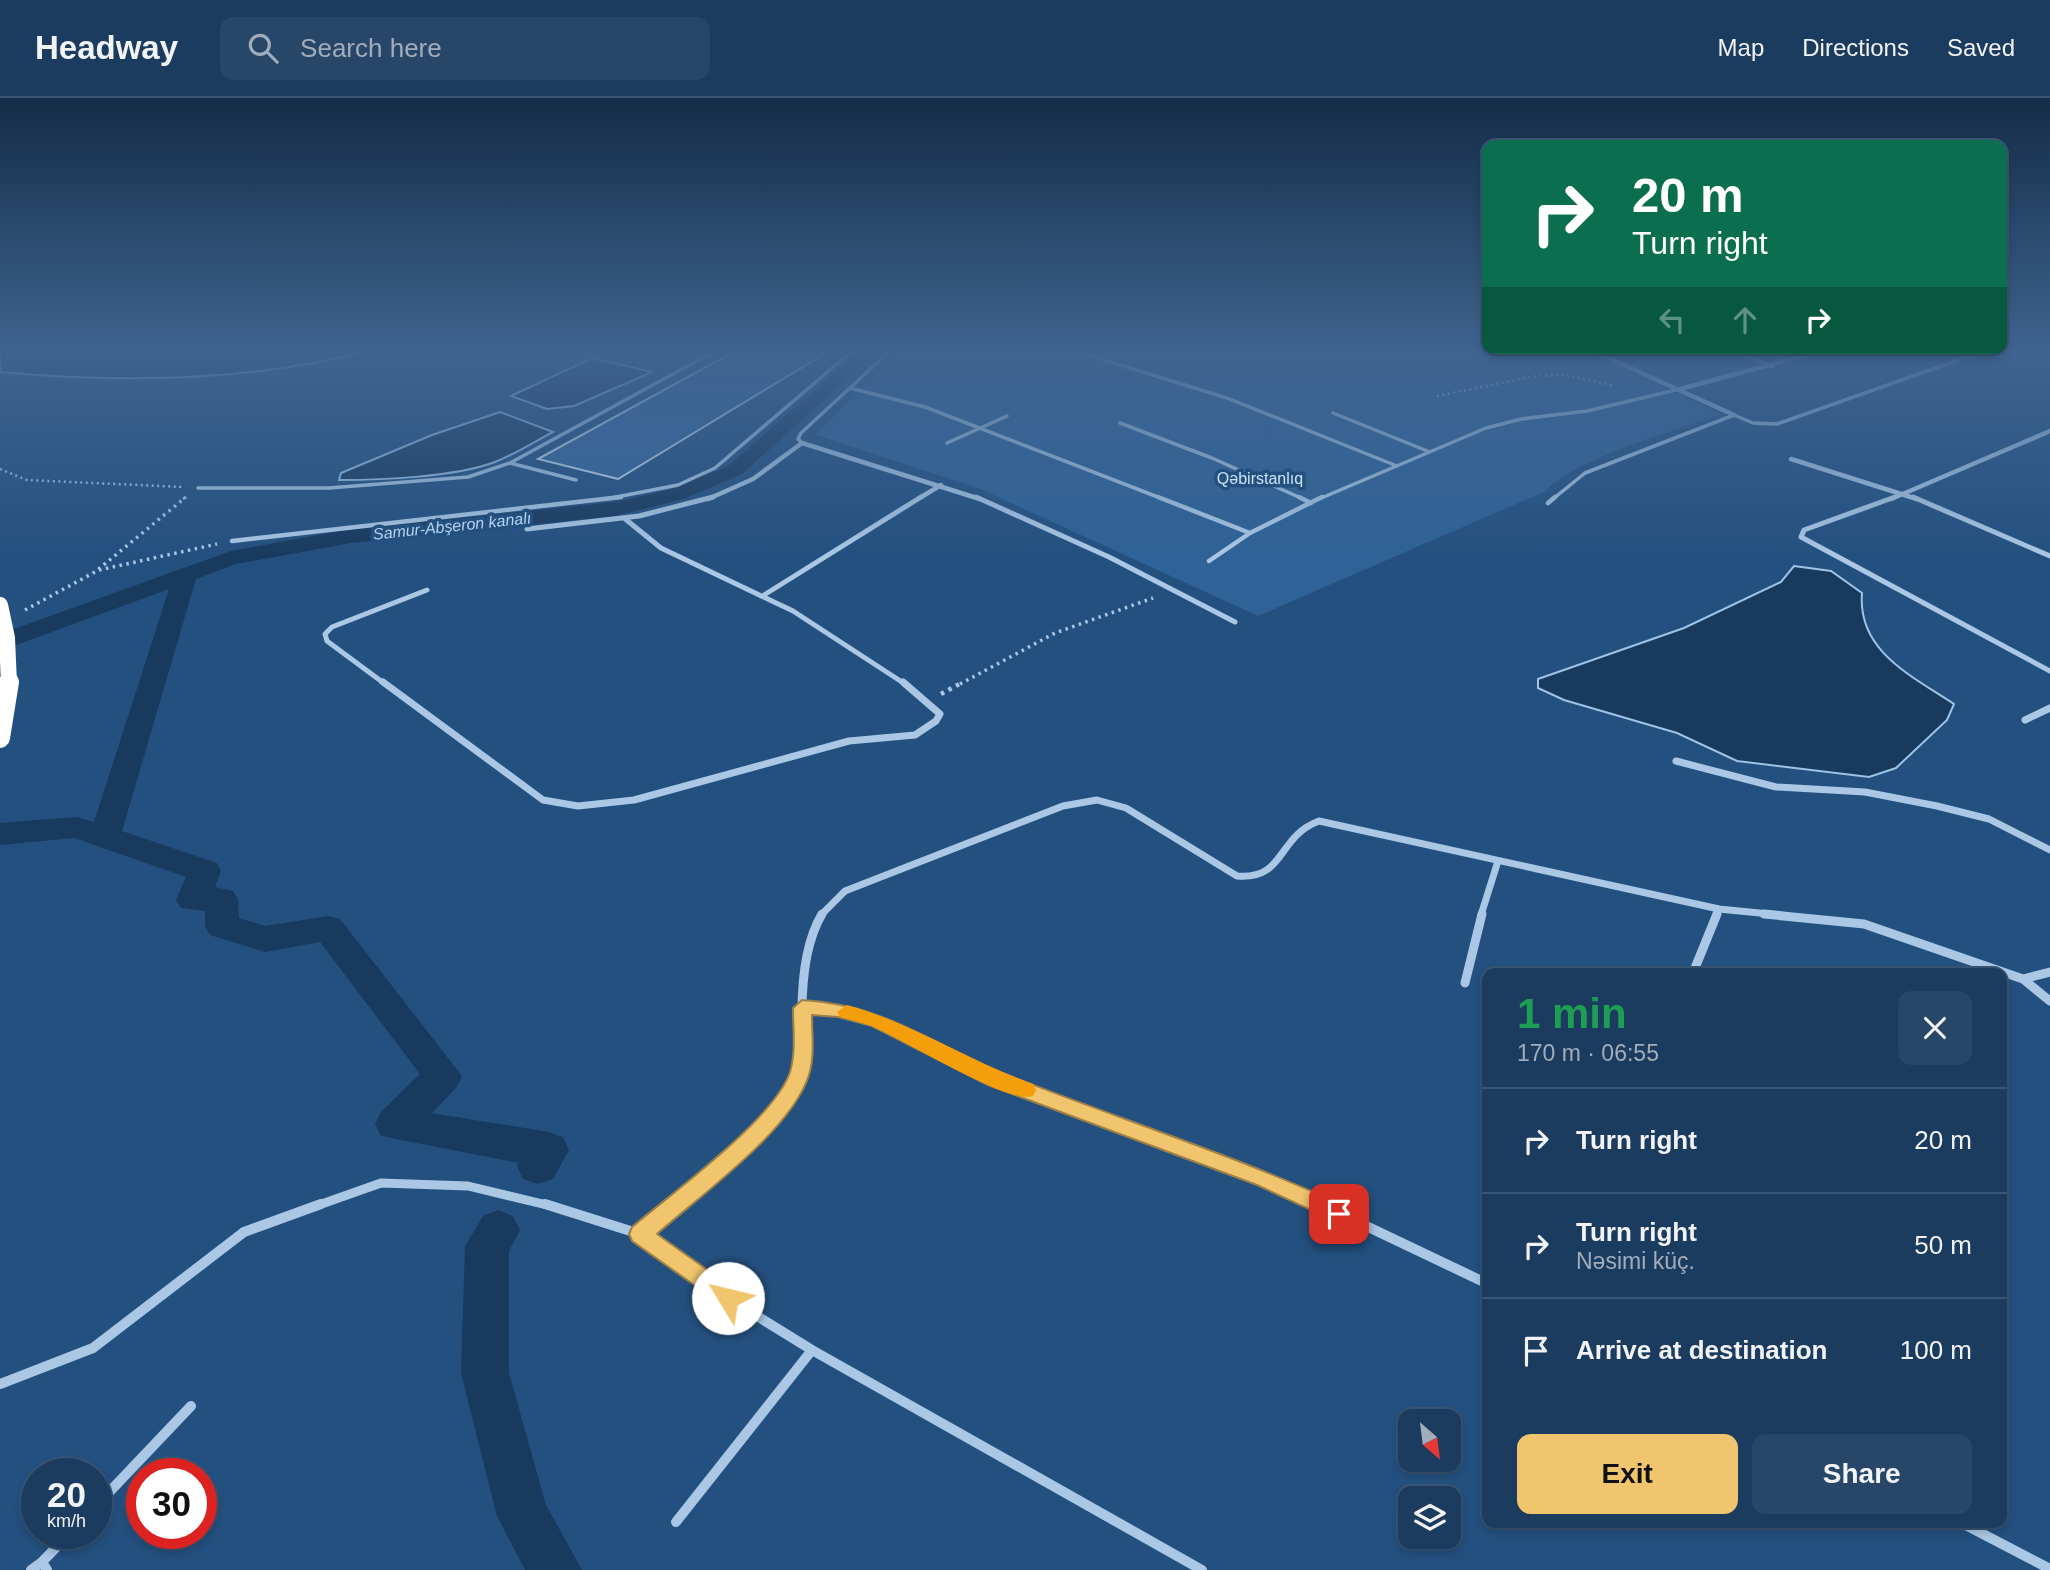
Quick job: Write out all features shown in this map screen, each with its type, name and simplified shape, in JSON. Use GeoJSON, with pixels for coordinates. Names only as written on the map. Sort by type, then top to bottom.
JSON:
{"type":"FeatureCollection","features":[{"type":"Feature","properties":{"kind":"highway"},"geometry":{"type":"LineString","coordinates":[[0,605],[8,629],[10,661],[8,696],[0,738]]}},
{"type":"Feature","properties":{"kind":"street"},"geometry":{"type":"LineString","coordinates":[[2050,431],[1905,494],[1804,530],[1801,537],[2050,671]]}},
{"type":"Feature","properties":{"kind":"street"},"geometry":{"type":"LineString","coordinates":[[527,529],[624,518],[681,507],[745,484],[802,443],[941,485],[1083,544],[1236,622]]}},
{"type":"Feature","properties":{"kind":"street"},"geometry":{"type":"LineString","coordinates":[[1791,459],[1905,494],[2050,556]]}},
{"type":"Feature","properties":{"kind":"street"},"geometry":{"type":"LineString","coordinates":[[764,595],[941,485]]}},
{"type":"Feature","properties":{"kind":"street"},"geometry":{"type":"LineString","coordinates":[[426,590],[332,627],[325,634],[327,641],[544,800],[570,807],[603,807],[634,800],[849,741],[897,739],[915,734],[936,721],[940,714],[929,701],[854,646],[764,595],[658,547],[639,534],[624,518]]}},
{"type":"Feature","properties":{"kind":"street"},"geometry":{"type":"LineString","coordinates":[[2025,720],[2050,708]]}},
{"type":"Feature","properties":{"kind":"street"},"geometry":{"type":"LineString","coordinates":[[1676,761],[1776,787],[1865,792],[1937,806],[1989,819],[2050,850]]}},
{"type":"Feature","properties":{"kind":"street"},"geometry":{"type":"LineString","coordinates":[[640,1234],[771,1120],[799,1075],[803,1052],[802,1008],[811,933],[825,909],[845,891],[1063,806],[1097,800],[1126,808],[1237,876],[1254,879],[1266,874],[1300,829],[1319,821],[1719,909],[1864,924],[1991,968]]}},
{"type":"Feature","properties":{"kind":"street"},"geometry":{"type":"LineString","coordinates":[[1465,984],[1477,928],[1498,861]]}},
{"type":"Feature","properties":{"kind":"street"},"geometry":{"type":"LineString","coordinates":[[1695,968],[1719,909]]}},
{"type":"Feature","properties":{"kind":"street"},"geometry":{"type":"LineString","coordinates":[[2023,979],[2050,972]]}},
{"type":"Feature","properties":{"kind":"street"},"geometry":{"type":"LineString","coordinates":[[2007,973],[2023,979],[2050,1001]]}},
{"type":"Feature","properties":{"kind":"street"},"geometry":{"type":"LineString","coordinates":[[802,1008],[838,1009],[877,1021],[995,1079],[1265,1178],[1482,1281]]}},
{"type":"Feature","properties":{"kind":"street"},"geometry":{"type":"LineString","coordinates":[[0,1384],[93,1348],[244,1232],[381,1183],[468,1186],[538,1202],[640,1234],[728,1298],[812,1350],[1202,1570]]}},
{"type":"Feature","properties":{"kind":"street"},"geometry":{"type":"LineString","coordinates":[[676,1522],[812,1350]]}},
{"type":"Feature","properties":{"kind":"street"},"geometry":{"type":"LineString","coordinates":[[112,1489],[191,1406]]}},
{"type":"Feature","properties":{"kind":"street"},"geometry":{"type":"LineString","coordinates":[[1971,1528],[2050,1569]]}},
{"type":"Feature","properties":{"kind":"street"},"geometry":{"type":"LineString","coordinates":[[31,1570],[45,1566],[58,1549]]}},
{"type":"Feature","properties":{"kind":"lane"},"geometry":{"type":"LineString","coordinates":[[198,488],[329,488],[468,477],[510,463],[589,420]]}},
{"type":"Feature","properties":{"kind":"lane"},"geometry":{"type":"LineString","coordinates":[[232,541],[625,497],[678,485],[715,468],[772,420]]}},
{"type":"Feature","properties":{"kind":"lane"},"geometry":{"type":"LineString","coordinates":[[802,443],[798,439],[801,433],[815,420]]}},
{"type":"Feature","properties":{"kind":"lane"},"geometry":{"type":"LineString","coordinates":[[956,420],[1250,533]]}},
{"type":"Feature","properties":{"kind":"lane"},"geometry":{"type":"LineString","coordinates":[[947,443],[999,420]]}},
{"type":"Feature","properties":{"kind":"lane"},"geometry":{"type":"LineString","coordinates":[[1283,420],[1397,466]]}},
{"type":"Feature","properties":{"kind":"lane"},"geometry":{"type":"LineString","coordinates":[[1350,420],[1430,452]]}},
{"type":"Feature","properties":{"kind":"lane"},"geometry":{"type":"LineString","coordinates":[[1209,561],[1250,533],[1311,503],[1486,428],[1518,420]]}},
{"type":"Feature","properties":{"kind":"lane"},"geometry":{"type":"LineString","coordinates":[[1548,503],[1585,473],[1722,420]]}},
{"type":"Feature","properties":{"kind":"lane"},"geometry":{"type":"LineString","coordinates":[[1745,420],[1777,425],[1792,420]]}},
{"type":"Feature","properties":{"kind":"lane"},"geometry":{"type":"LineString","coordinates":[[1120,423],[1212,458],[1311,503]]}},
{"type":"Feature","properties":{"kind":"lane"},"geometry":{"type":"LineString","coordinates":[[510,463],[576,480]]}},
{"type":"Feature","properties":{"kind":"path"},"geometry":{"type":"LineString","coordinates":[[0,469],[27,480],[198,488]]}},
{"type":"Feature","properties":{"kind":"path"},"geometry":{"type":"LineString","coordinates":[[24,610],[95,572],[198,488]]}},
{"type":"Feature","properties":{"kind":"path"},"geometry":{"type":"LineString","coordinates":[[95,572],[173,552],[232,541]]}},
{"type":"Feature","properties":{"kind":"path"},"geometry":{"type":"LineString","coordinates":[[929,701],[1055,634],[1177,590]]}},
{"type":"Feature","properties":{"kind":"green space","name":"Qəbirstanlıq"},"geometry":{"type":"Polygon","coordinates":[[[831,420],[1704,420],[1601,457],[1559,479],[1546,491],[1258,616],[978,488],[816,435],[831,420]]]}},
{"type":"Feature","properties":{"kind":"shaded area"},"geometry":{"type":"Polygon","coordinates":[[[477,420],[520,420],[553,432],[502,459],[479,467],[418,477],[339,480],[341,473],[432,435],[477,420]]]}},
{"type":"Feature","properties":{"kind":"shaded area"},"geometry":{"type":"Polygon","coordinates":[[[1794,566],[1831,571],[1862,593],[1863,613],[1868,631],[1878,646],[1905,672],[1954,704],[1947,720],[1896,768],[1869,777],[1737,761],[1677,733],[1564,700],[1538,688],[1538,679],[1684,628],[1781,582],[1794,566]]]}},
{"type":"Feature","properties":{"kind":"building"},"geometry":{"type":"Polygon","coordinates":[[[610,420],[716,420],[618,479],[538,459],[610,420]]]}},
{"type":"Feature","properties":{"kind":"waterway","name":"Samur-Abşeron kanalı"},"geometry":{"type":"LineString","coordinates":[[186,575],[231,558],[351,536],[615,509],[646,503],[706,484],[735,470],[792,420]]}},
{"type":"Feature","properties":{"kind":"waterway","name":"Samur-Abşeron kanalı"},"geometry":{"type":"LineString","coordinates":[[0,643],[186,575]]}},
{"type":"Feature","properties":{"kind":"waterway"},"geometry":{"type":"LineString","coordinates":[[105,837],[186,575]]}},
{"type":"Feature","properties":{"kind":"waterway"},"geometry":{"type":"LineString","coordinates":[[0,834],[76,827],[105,837]]}},
{"type":"Feature","properties":{"kind":"waterway"},"geometry":{"type":"LineString","coordinates":[[105,837],[205,871],[193,900],[221,899],[222,926],[265,939],[328,928],[443,1076],[395,1124],[549,1150],[538,1166]]}},
{"type":"Feature","properties":{"kind":"waterway"},"geometry":{"type":"LineString","coordinates":[[498,1230],[487,1246],[485,1373],[523,1516],[555,1570]]}},
{"type":"Feature","properties":{"kind":"slow traffic"},"geometry":{"type":"LineString","coordinates":[[847,1012],[877,1021],[995,1079],[1026,1090]]}},
{"type":"Feature","properties":{"kind":"route"},"geometry":{"type":"LineString","coordinates":[[728,1298],[640,1234],[771,1120],[799,1075],[803,1052],[802,1008],[838,1009],[877,1021],[995,1079],[1265,1178],[1339,1214]]}}]}
